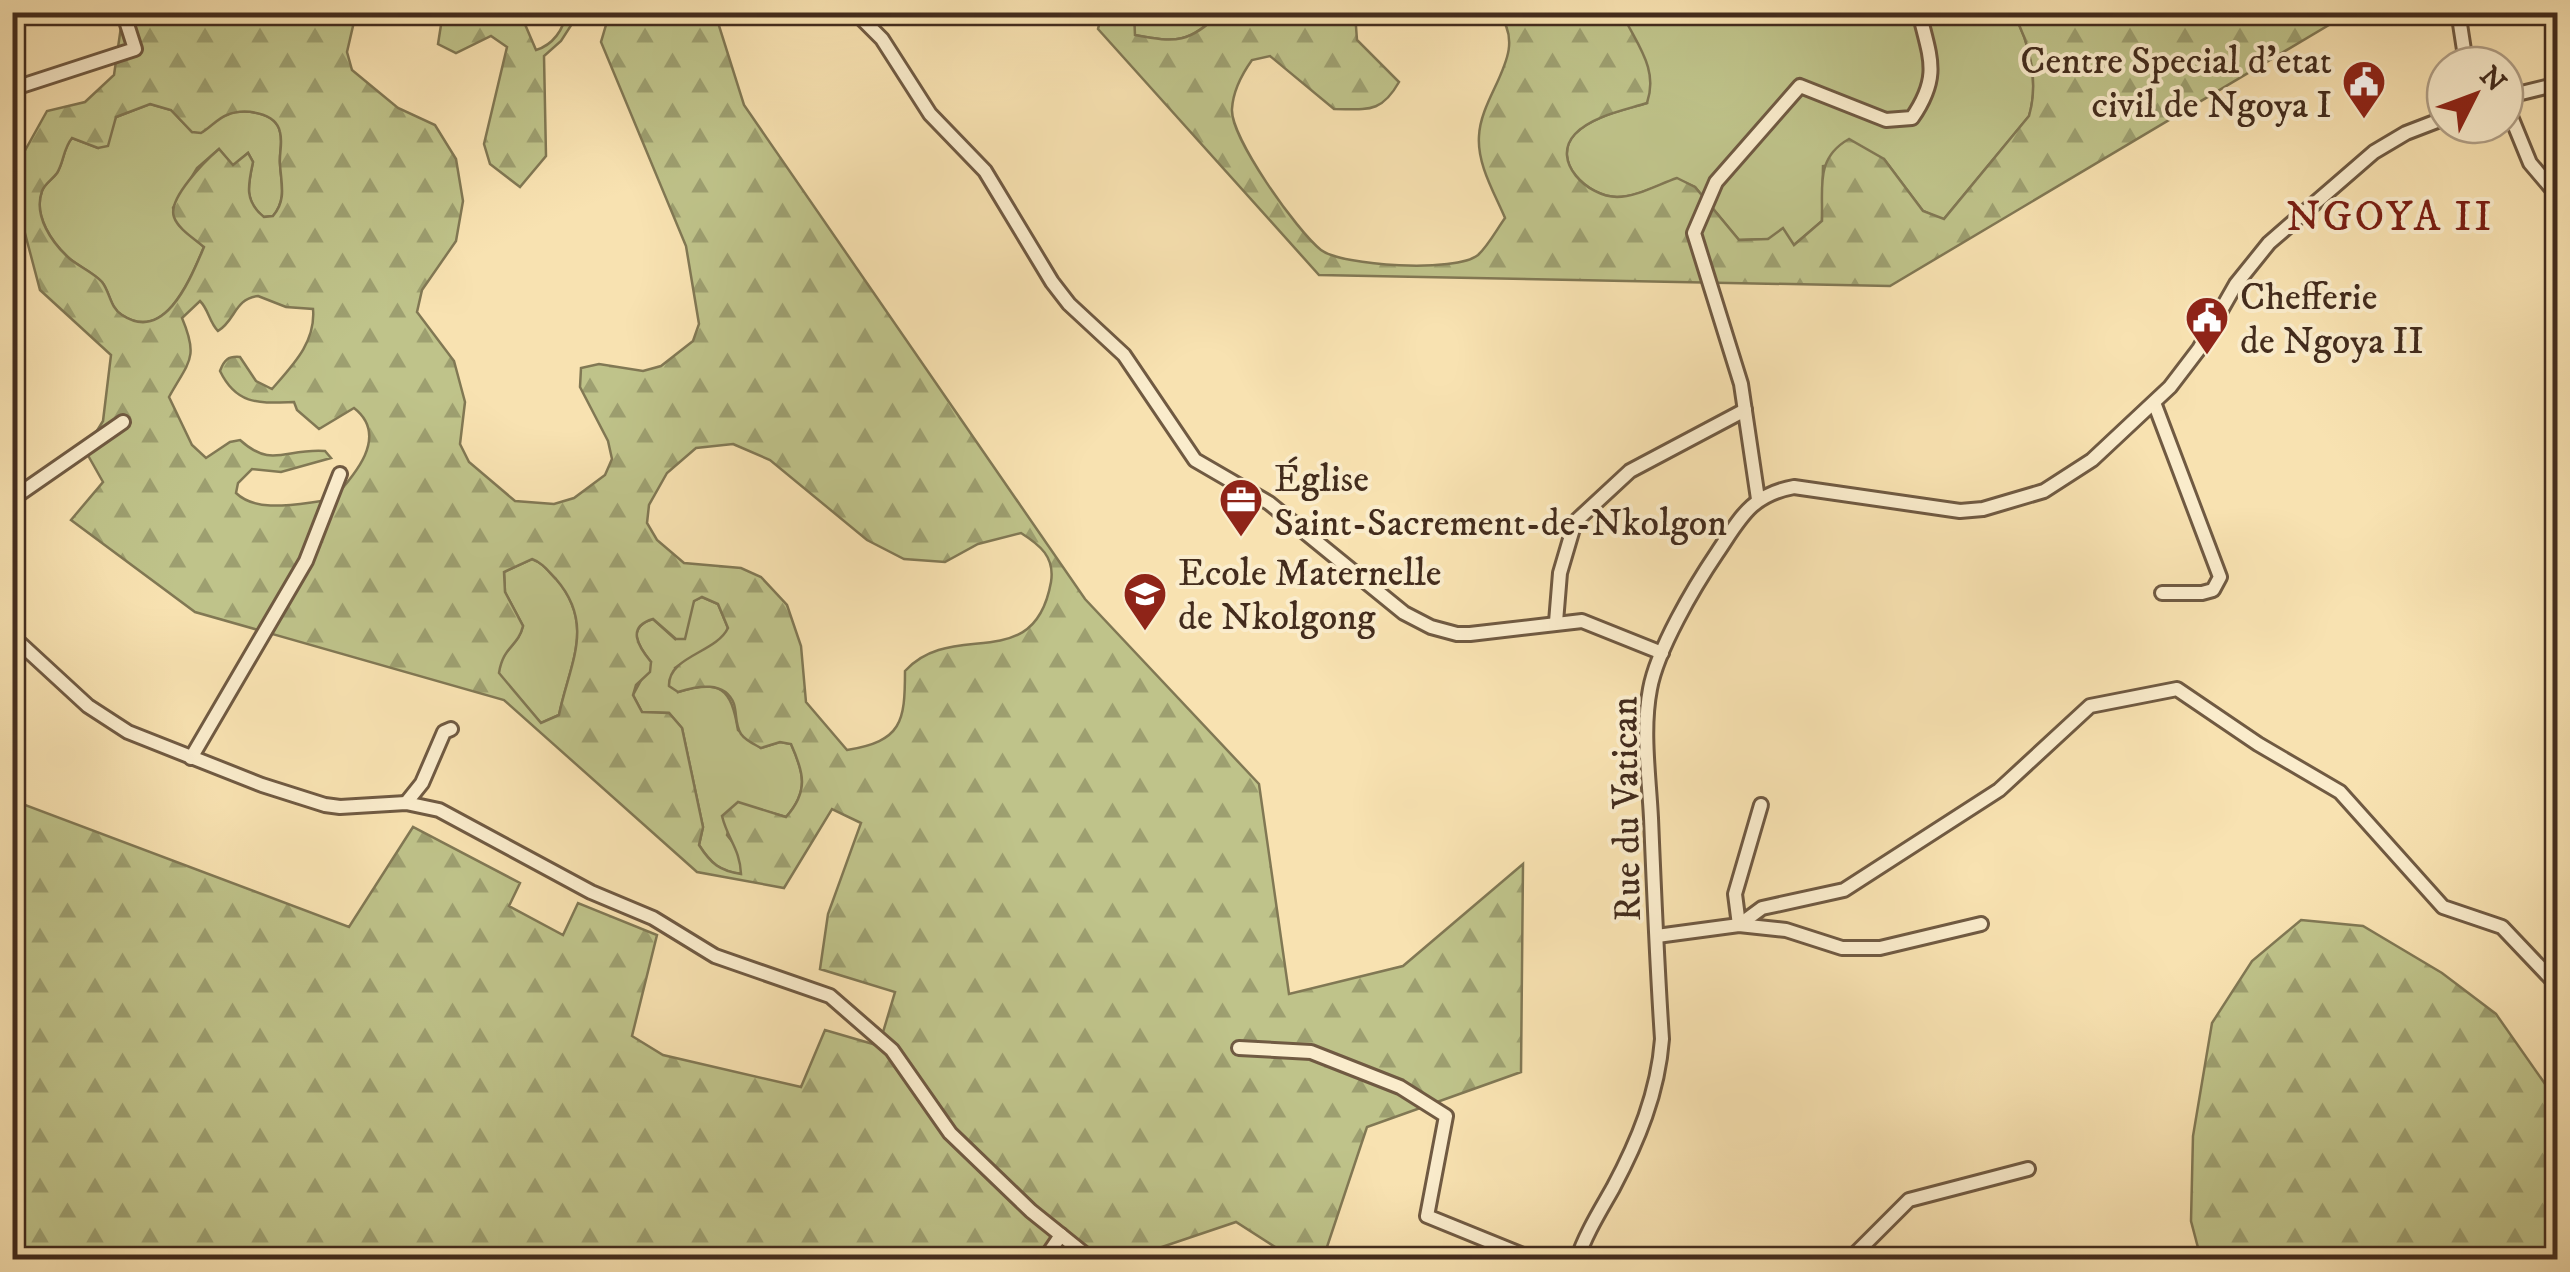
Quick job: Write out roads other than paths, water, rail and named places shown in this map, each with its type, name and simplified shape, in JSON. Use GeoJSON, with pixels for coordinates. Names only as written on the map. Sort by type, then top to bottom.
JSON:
{"type":"FeatureCollection","features":[{"type":"Feature","properties":{"kind":"street"},"geometry":{"type":"LineString","coordinates":[[12,89],[135,49],[119,12]]}},
{"type":"Feature","properties":{"kind":"street"},"geometry":{"type":"LineString","coordinates":[[855,12],[882,39],[930,114],[985,171],[1052,282],[1124,355],[1195,460],[1269,503],[1418,622],[1457,634],[1556,622],[1596,624],[1662,653]]}},
{"type":"Feature","properties":{"kind":"street"},"geometry":{"type":"LineString","coordinates":[[1920,12],[1933,70],[1925,99],[1912,118],[1886,120],[1800,86],[1716,182],[1694,232],[1741,384],[1758,499],[1776,490],[1814,488],[1932,509],[1983,509],[2023,499],[2068,478],[2154,405],[2190,360],[2236,284],[2270,243],[2374,152],[2425,126]]}},
{"type":"Feature","properties":{"kind":"street"},"geometry":{"type":"LineString","coordinates":[[2460,24],[2463,45]]}},
{"type":"Feature","properties":{"kind":"street"},"geometry":{"type":"LineString","coordinates":[[2525,94],[2558,84]]}},
{"type":"Feature","properties":{"kind":"street"},"geometry":{"type":"LineString","coordinates":[[2523,145],[2530,163],[2558,196]]}},
{"type":"Feature","properties":{"kind":"street"},"geometry":{"type":"LineString","coordinates":[[2154,405],[2220,570],[2214,590],[2162,594]]}},
{"type":"Feature","properties":{"kind":"street"},"geometry":{"type":"LineString","coordinates":[[1556,622],[1560,573],[1575,522],[1630,471],[1745,410]]}},
{"type":"Feature","properties":{"kind":"street"},"geometry":{"type":"LineString","coordinates":[[12,499],[123,422]]}},
{"type":"Feature","properties":{"kind":"street"},"geometry":{"type":"LineString","coordinates":[[192,758],[306,562],[340,474]]}},
{"type":"Feature","properties":{"kind":"street","name":"Rue du Vatican"},"geometry":{"type":"LineString","coordinates":[[1577,1260],[1627,1161],[1654,1096],[1662,1038],[1648,707],[1654,670],[1708,566],[1758,499]]}},
{"type":"Feature","properties":{"kind":"street"},"geometry":{"type":"LineString","coordinates":[[12,636],[107,720],[128,732],[325,805],[406,803],[440,810],[591,892],[653,918],[715,956],[830,996],[892,1050],[950,1133],[1031,1211],[1092,1260]]}},
{"type":"Feature","properties":{"kind":"street"},"geometry":{"type":"LineString","coordinates":[[1740,925],[1762,908],[1844,890],[1999,790],[2090,706],[2176,689],[2340,792],[2443,907],[2502,926],[2558,986]]}},
{"type":"Feature","properties":{"kind":"street"},"geometry":{"type":"LineString","coordinates":[[406,803],[422,783],[444,732],[450,728]]}},
{"type":"Feature","properties":{"kind":"street"},"geometry":{"type":"LineString","coordinates":[[1740,925],[1736,894],[1760,806]]}},
{"type":"Feature","properties":{"kind":"street"},"geometry":{"type":"LineString","coordinates":[[1657,936],[1740,925],[1786,930],[1842,948],[1880,948],[1982,924]]}},
{"type":"Feature","properties":{"kind":"street"},"geometry":{"type":"LineString","coordinates":[[1239,1048],[1311,1052],[1400,1088],[1446,1116],[1427,1216],[1535,1260]]}},
{"type":"Feature","properties":{"kind":"street"},"geometry":{"type":"LineString","coordinates":[[1849,1260],[1909,1200],[2028,1169]]}},
{"type":"Feature","properties":{"kind":"street"},"geometry":{"type":"LineString","coordinates":[[1044,1260],[1062,1235]]}},
{"type":"Feature","properties":{"kind":"place","name":"Centre Special d'etat civil de Ngoya I"},"geometry":{"type":"Point","coordinates":[2364,120]}},
{"type":"Feature","properties":{"kind":"place","name":"Chefferie de Ngoya II"},"geometry":{"type":"Point","coordinates":[2207,356]}},
{"type":"Feature","properties":{"kind":"place","name":"Église Saint-Sacrement-de-Nkolgon"},"geometry":{"type":"Point","coordinates":[1241,538]}},
{"type":"Feature","properties":{"kind":"place","name":"Ecole Maternelle de Nkolgong"},"geometry":{"type":"Point","coordinates":[1145,632]}},
{"type":"Feature","properties":{"kind":"district","name":"NGOYA II"},"geometry":{"type":"Point","coordinates":[2390,215]}}]}
